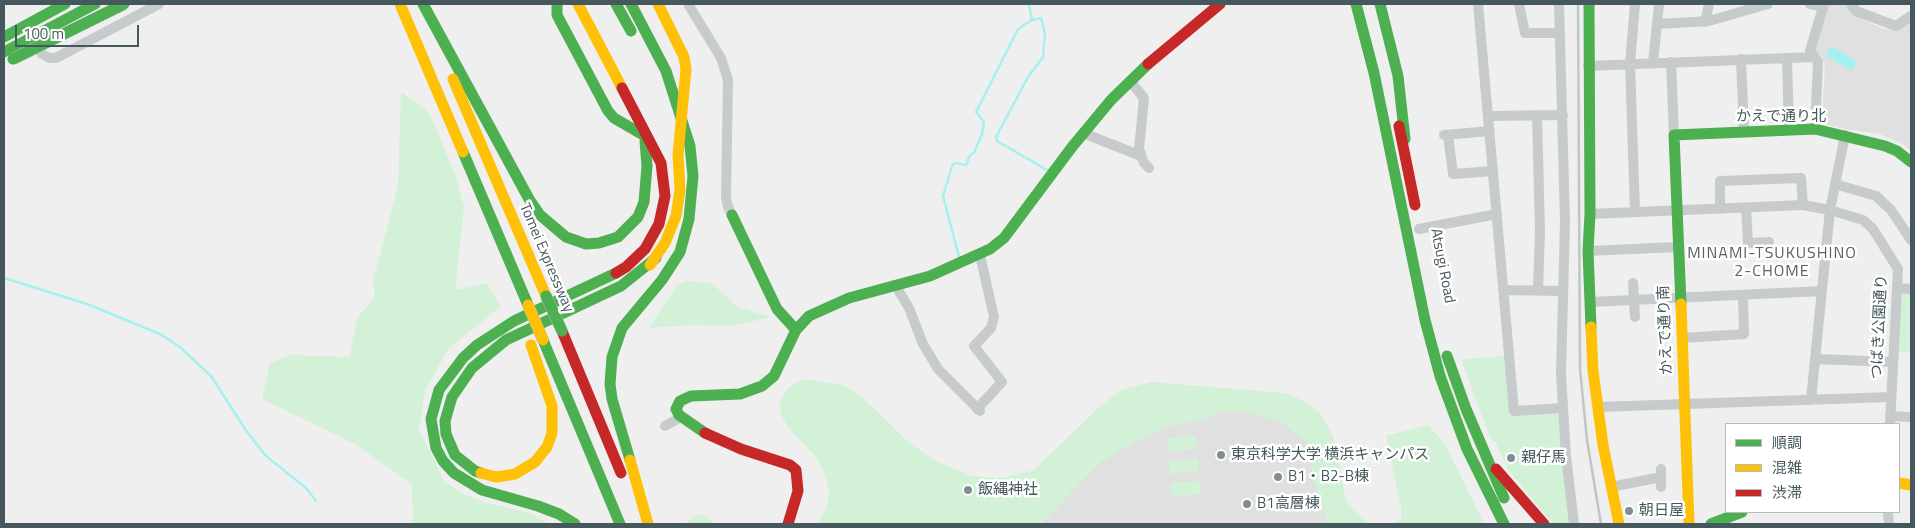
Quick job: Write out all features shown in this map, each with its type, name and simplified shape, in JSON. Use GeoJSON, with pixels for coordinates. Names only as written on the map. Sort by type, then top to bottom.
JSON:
{"type":"FeatureCollection","features":[{"type":"Feature","properties":{"kind":"main road"},"geometry":{"type":"LineString","coordinates":[[4,29],[50,4]]}},
{"type":"Feature","properties":{"kind":"main road"},"geometry":{"type":"LineString","coordinates":[[19,29],[56,4]]}},
{"type":"Feature","properties":{"kind":"main road"},"geometry":{"type":"LineString","coordinates":[[4,37],[65,4]]}},
{"type":"Feature","properties":{"kind":"main road"},"geometry":{"type":"LineString","coordinates":[[4,52],[95,4]]}},
{"type":"Feature","properties":{"kind":"main road"},"geometry":{"type":"LineString","coordinates":[[4,58],[105,4]]}},
{"type":"Feature","properties":{"kind":"main road"},"geometry":{"type":"LineString","coordinates":[[4,64],[124,4]]}},
{"type":"Feature","properties":{"kind":"main road"},"geometry":{"type":"LineString","coordinates":[[400,4],[480,193],[522,307],[531,345],[548,390],[553,421],[552,433],[547,447],[526,470],[504,476],[489,476],[475,471],[455,455],[446,434],[445,421],[452,397],[490,359],[523,340],[596,306],[624,290],[656,258],[665,243],[676,216],[680,190],[678,155],[686,69],[684,57],[658,4]]}},
{"type":"Feature","properties":{"kind":"main road"},"geometry":{"type":"LineString","coordinates":[[423,4],[529,198],[544,220],[566,237],[586,244],[599,243],[618,237],[638,217],[644,202],[647,185],[643,108],[638,94],[604,28]]}},
{"type":"Feature","properties":{"kind":"main road","name":"Tomei Expressway"},"geometry":{"type":"LineString","coordinates":[[423,4],[642,524]]}},
{"type":"Feature","properties":{"kind":"main road"},"geometry":{"type":"LineString","coordinates":[[556,4],[557,15],[608,111],[614,118],[645,136]]}},
{"type":"Feature","properties":{"kind":"main road"},"geometry":{"type":"LineString","coordinates":[[566,4],[586,48],[619,108],[645,136]]}},
{"type":"Feature","properties":{"kind":"main road"},"geometry":{"type":"LineString","coordinates":[[575,524],[559,514],[538,506],[482,490],[454,473],[443,461],[432,434],[433,404],[438,390],[454,368],[490,334],[514,320],[613,274],[645,249],[659,224],[665,196],[661,163],[645,136],[578,4]]}},
{"type":"Feature","properties":{"kind":"main road"},"geometry":{"type":"LineString","coordinates":[[616,4],[635,40]]}},
{"type":"Feature","properties":{"kind":"main road"},"geometry":{"type":"LineString","coordinates":[[631,4],[666,71],[681,114],[690,146],[693,167],[692,203],[686,235],[670,268],[622,328],[615,344],[610,371],[610,384],[617,421],[648,524]]}},
{"type":"Feature","properties":{"kind":"main road"},"geometry":{"type":"LineString","coordinates":[[645,4],[676,65],[681,114]]}},
{"type":"Feature","properties":{"kind":"main road"},"geometry":{"type":"LineString","coordinates":[[788,524],[799,484],[798,475],[794,468],[790,464],[716,438],[681,417],[677,406],[683,398],[740,394],[771,380],[780,366],[796,330],[809,316],[822,309],[868,292],[930,276],[980,255],[1004,238],[1083,133],[1130,81],[1207,13],[1220,4]]}},
{"type":"Feature","properties":{"kind":"main road"},"geometry":{"type":"LineString","coordinates":[[1345,4],[1365,80],[1391,150]]}},
{"type":"Feature","properties":{"kind":"main road"},"geometry":{"type":"LineString","coordinates":[[1588,4],[1590,214],[1588,251],[1593,371],[1611,488],[1619,524]]}},
{"type":"Feature","properties":{"kind":"main road","name":"Atsugi Road"},"geometry":{"type":"LineString","coordinates":[[1373,5],[1420,233]]}},
{"type":"Feature","properties":{"kind":"main road","name":"Atsugi Road"},"geometry":{"type":"LineString","coordinates":[[1357,8],[1391,150],[1425,320],[1440,376],[1467,449],[1504,524]]}},
{"type":"Feature","properties":{"kind":"main road"},"geometry":{"type":"LineString","coordinates":[[656,77],[681,114]]}},
{"type":"Feature","properties":{"kind":"main road","name":"かえで通り北"},"geometry":{"type":"LineString","coordinates":[[1674,135],[1815,129],[1885,146],[1911,162]]}},
{"type":"Feature","properties":{"kind":"main road","name":"かえで通り南"},"geometry":{"type":"LineString","coordinates":[[1674,135],[1689,524]]}},
{"type":"Feature","properties":{"kind":"main road"},"geometry":{"type":"LineString","coordinates":[[480,193],[507,286]]}},
{"type":"Feature","properties":{"kind":"main road"},"geometry":{"type":"LineString","coordinates":[[732,215],[777,309],[796,330]]}},
{"type":"Feature","properties":{"kind":"main road"},"geometry":{"type":"LineString","coordinates":[[522,307],[543,340],[620,524]]}},
{"type":"Feature","properties":{"kind":"main road"},"geometry":{"type":"LineString","coordinates":[[1444,344],[1459,391],[1515,524]]}},
{"type":"Feature","properties":{"kind":"main road"},"geometry":{"type":"LineString","coordinates":[[1488,462],[1544,524]]}},
{"type":"Feature","properties":{"kind":"main road"},"geometry":{"type":"LineString","coordinates":[[1711,524],[1739,513]]}},
{"type":"Feature","properties":{"kind":"street"},"geometry":{"type":"LineString","coordinates":[[34,41],[42,54],[49,58],[56,58],[159,4]]}},
{"type":"Feature","properties":{"kind":"street"},"geometry":{"type":"LineString","coordinates":[[688,4],[721,58],[728,80],[726,197],[732,215]]}},
{"type":"Feature","properties":{"kind":"street"},"geometry":{"type":"LineString","coordinates":[[1478,4],[1514,411],[1562,408]]}},
{"type":"Feature","properties":{"kind":"street"},"geometry":{"type":"LineString","coordinates":[[1519,4],[1525,33],[1560,33]]}},
{"type":"Feature","properties":{"kind":"street"},"geometry":{"type":"LineString","coordinates":[[1559,4],[1565,222],[1562,408],[1574,524]]}},
{"type":"Feature","properties":{"kind":"street"},"geometry":{"type":"LineString","coordinates":[[1635,4],[1630,64],[1635,212]]}},
{"type":"Feature","properties":{"kind":"street"},"geometry":{"type":"LineString","coordinates":[[1652,63],[1659,4]]}},
{"type":"Feature","properties":{"kind":"street"},"geometry":{"type":"LineString","coordinates":[[1705,22],[1709,4]]}},
{"type":"Feature","properties":{"kind":"street"},"geometry":{"type":"LineString","coordinates":[[1657,24],[1705,22],[1738,8],[1768,4]]}},
{"type":"Feature","properties":{"kind":"street"},"geometry":{"type":"LineString","coordinates":[[1810,4],[1824,5],[1810,51],[1818,62],[1815,129]]}},
{"type":"Feature","properties":{"kind":"street"},"geometry":{"type":"LineString","coordinates":[[1850,4],[1856,11],[1896,26],[1911,16]]}},
{"type":"Feature","properties":{"kind":"street"},"geometry":{"type":"LineString","coordinates":[[1588,66],[1814,57]]}},
{"type":"Feature","properties":{"kind":"street"},"geometry":{"type":"LineString","coordinates":[[1787,58],[1789,130]]}},
{"type":"Feature","properties":{"kind":"street"},"geometry":{"type":"LineString","coordinates":[[1741,59],[1744,131]]}},
{"type":"Feature","properties":{"kind":"street"},"geometry":{"type":"LineString","coordinates":[[1671,62],[1674,135]]}},
{"type":"Feature","properties":{"kind":"street"},"geometry":{"type":"LineString","coordinates":[[1130,81],[1144,98],[1139,138],[1141,156],[1150,168]]}},
{"type":"Feature","properties":{"kind":"street"},"geometry":{"type":"LineString","coordinates":[[1537,115],[1540,232],[1538,290]]}},
{"type":"Feature","properties":{"kind":"street"},"geometry":{"type":"LineString","coordinates":[[1488,116],[1563,115]]}},
{"type":"Feature","properties":{"kind":"street"},"geometry":{"type":"LineString","coordinates":[[1490,131],[1446,135],[1452,174],[1494,171]]}},
{"type":"Feature","properties":{"kind":"street"},"geometry":{"type":"LineString","coordinates":[[1083,133],[1141,156]]}},
{"type":"Feature","properties":{"kind":"street"},"geometry":{"type":"LineString","coordinates":[[1811,400],[1830,210],[1845,135]]}},
{"type":"Feature","properties":{"kind":"street"},"geometry":{"type":"LineString","coordinates":[[1720,209],[1720,181],[1729,180],[1801,178],[1803,206]]}},
{"type":"Feature","properties":{"kind":"street"},"geometry":{"type":"LineString","coordinates":[[1835,184],[1876,196],[1891,210],[1911,240]]}},
{"type":"Feature","properties":{"kind":"street","name":"つばき公園通り"},"geometry":{"type":"LineString","coordinates":[[1590,214],[1803,206],[1830,210],[1856,217],[1873,229],[1898,269],[1890,420]]}},
{"type":"Feature","properties":{"kind":"street"},"geometry":{"type":"LineString","coordinates":[[1746,208],[1748,243],[1769,242]]}},
{"type":"Feature","properties":{"kind":"street"},"geometry":{"type":"LineString","coordinates":[[1420,233],[1497,214]]}},
{"type":"Feature","properties":{"kind":"street"},"geometry":{"type":"LineString","coordinates":[[1588,251],[1678,247]]}},
{"type":"Feature","properties":{"kind":"street"},"geometry":{"type":"LineString","coordinates":[[1792,252],[1826,250]]}},
{"type":"Feature","properties":{"kind":"street"},"geometry":{"type":"LineString","coordinates":[[895,285],[908,308],[923,344],[938,369],[979,410],[1002,382],[974,346],[991,328],[994,317],[980,255]]}},
{"type":"Feature","properties":{"kind":"street"},"geometry":{"type":"LineString","coordinates":[[1633,283],[1635,318]]}},
{"type":"Feature","properties":{"kind":"street"},"geometry":{"type":"LineString","coordinates":[[1898,288],[1911,289]]}},
{"type":"Feature","properties":{"kind":"street"},"geometry":{"type":"LineString","coordinates":[[1503,290],[1563,291]]}},
{"type":"Feature","properties":{"kind":"street"},"geometry":{"type":"LineString","coordinates":[[1590,302],[1822,291]]}},
{"type":"Feature","properties":{"kind":"street"},"geometry":{"type":"LineString","coordinates":[[1682,338],[1744,334],[1743,295]]}},
{"type":"Feature","properties":{"kind":"street"},"geometry":{"type":"LineString","coordinates":[[1815,359],[1893,362]]}},
{"type":"Feature","properties":{"kind":"street"},"geometry":{"type":"LineString","coordinates":[[1598,407],[1891,397]]}},
{"type":"Feature","properties":{"kind":"street"},"geometry":{"type":"LineString","coordinates":[[665,426],[681,417]]}},
{"type":"Feature","properties":{"kind":"street"},"geometry":{"type":"LineString","coordinates":[[1890,420],[1911,417]]}},
{"type":"Feature","properties":{"kind":"street"},"geometry":{"type":"LineString","coordinates":[[1611,488],[1661,477]]}},
{"type":"Feature","properties":{"kind":"shaded area"},"geometry":{"type":"Polygon","coordinates":[[[1827,4],[1846,4],[1853,14],[1881,28],[1896,31],[1911,22],[1911,151],[1899,142],[1879,134],[1845,129],[1825,124],[1822,121],[1825,64],[1814,50],[1827,4]]]}},
{"type":"Feature","properties":{"kind":"shaded area","name":"東京科学大学 横浜キャンパス"},"geometry":{"type":"Polygon","coordinates":[[[1227,390],[1310,420],[1328,524],[1036,524],[1090,467],[1227,390]]]}},
{"type":"Feature","properties":{"kind":"green space"},"geometry":{"type":"Polygon","coordinates":[[[401,92],[423,107],[431,117],[457,179],[464,207],[455,290],[487,283],[501,306],[448,349],[425,391],[419,430],[445,482],[463,494],[484,502],[527,512],[550,524],[413,524],[412,484],[353,443],[262,399],[270,363],[291,355],[349,357],[358,317],[375,297],[373,281],[398,185],[401,92]]]}},
{"type":"Feature","properties":{"kind":"green space"},"geometry":{"type":"Polygon","coordinates":[[[687,281],[713,284],[737,307],[771,317],[733,326],[691,325],[649,328],[678,284],[687,281]]]}},
{"type":"Feature","properties":{"kind":"green space"},"geometry":{"type":"Polygon","coordinates":[[[1911,293],[1911,352],[1898,352],[1901,295],[1911,293]]]}},
{"type":"Feature","properties":{"kind":"green space"},"geometry":{"type":"Polygon","coordinates":[[[1506,356],[1511,415],[1556,413],[1559,415],[1570,524],[1553,524],[1508,470],[1496,443],[1491,440],[1461,359],[1506,356]]]}},
{"type":"Feature","properties":{"kind":"green space"},"geometry":{"type":"Polygon","coordinates":[[[802,379],[843,385],[860,395],[904,438],[932,459],[972,476],[1003,478],[1034,470],[1098,408],[1123,389],[1152,382],[1285,393],[1303,401],[1320,413],[1334,438],[1346,501],[1369,524],[1328,524],[1313,479],[1311,445],[1282,423],[1247,412],[1220,412],[1199,421],[1168,426],[1101,462],[1041,524],[818,524],[826,509],[829,493],[825,474],[817,458],[790,430],[781,415],[779,403],[788,388],[802,379]]]}},
{"type":"Feature","properties":{"kind":"green space"},"geometry":{"type":"Polygon","coordinates":[[[1428,425],[1446,446],[1484,524],[1394,524],[1401,519],[1402,511],[1386,436],[1428,425]]]}},
{"type":"Feature","properties":{"kind":"green space"},"geometry":{"type":"Polygon","coordinates":[[[1196,436],[1197,449],[1168,452],[1167,438],[1196,436]]]}},
{"type":"Feature","properties":{"kind":"green space"},"geometry":{"type":"Polygon","coordinates":[[[1198,458],[1199,471],[1170,474],[1169,461],[1198,458]]]}},
{"type":"Feature","properties":{"kind":"green space"},"geometry":{"type":"Polygon","coordinates":[[[1200,481],[1201,494],[1172,497],[1171,483],[1200,481]]]}},
{"type":"Feature","properties":{"kind":"green space"},"geometry":{"type":"Polygon","coordinates":[[[696,515],[706,516],[714,524],[685,524],[696,515]]]}},
{"type":"Feature","properties":{"kind":"water"},"geometry":{"type":"Polygon","coordinates":[[[1831,46],[1857,61],[1852,71],[1826,56],[1831,46]]]}},
{"type":"Feature","properties":{"kind":"waterway"},"geometry":{"type":"LineString","coordinates":[[1029,4],[1032,20]]}},
{"type":"Feature","properties":{"kind":"waterway"},"geometry":{"type":"LineString","coordinates":[[959,257],[943,196],[952,166],[955,163],[966,165],[970,155],[974,153],[982,134],[984,122],[976,112],[1018,29],[1032,20],[1041,18],[1045,34],[1043,57],[1028,77],[996,137],[997,141],[1047,170]]}},
{"type":"Feature","properties":{"kind":"waterway"},"geometry":{"type":"LineString","coordinates":[[4,278],[87,304],[160,334],[180,347],[211,376],[247,432],[266,456],[306,488],[316,501]]}},
{"type":"Feature","properties":{"kind":"railway"},"geometry":{"type":"LineString","coordinates":[[1578,4],[1580,369],[1587,440],[1601,524]]}},
{"type":"Feature","properties":{"kind":"traffic: fast"},"geometry":{"type":"LineString","coordinates":[[4,37],[65,4]]}},
{"type":"Feature","properties":{"kind":"traffic: fast"},"geometry":{"type":"LineString","coordinates":[[4,52],[95,4]]}},
{"type":"Feature","properties":{"kind":"traffic: fast"},"geometry":{"type":"LineString","coordinates":[[13,59],[124,4]]}},
{"type":"Feature","properties":{"kind":"traffic: fast"},"geometry":{"type":"LineString","coordinates":[[423,4],[529,199],[540,215],[566,237],[586,244],[599,243],[618,237],[638,217],[644,202],[647,166],[645,141]]}},
{"type":"Feature","properties":{"kind":"traffic: fast"},"geometry":{"type":"LineString","coordinates":[[557,4],[557,15],[608,111],[614,118],[645,136]]}},
{"type":"Feature","properties":{"kind":"traffic: fast"},"geometry":{"type":"LineString","coordinates":[[616,4],[631,31]]}},
{"type":"Feature","properties":{"kind":"traffic: fast"},"geometry":{"type":"LineString","coordinates":[[630,460],[612,399],[610,384],[612,357],[622,328],[662,280],[680,252],[689,219],[693,176],[690,146],[666,71],[631,4]]}},
{"type":"Feature","properties":{"kind":"traffic: fast"},"geometry":{"type":"LineString","coordinates":[[1356,4],[1374,73],[1425,320],[1440,376],[1467,449],[1504,524]]}},
{"type":"Feature","properties":{"kind":"traffic: fast"},"geometry":{"type":"LineString","coordinates":[[1380,4],[1398,76],[1405,139]]}},
{"type":"Feature","properties":{"kind":"traffic: fast"},"geometry":{"type":"LineString","coordinates":[[1589,4],[1590,214],[1588,251],[1591,327]]}},
{"type":"Feature","properties":{"kind":"traffic: fast"},"geometry":{"type":"LineString","coordinates":[[705,433],[679,415],[676,409],[680,401],[691,396],[740,394],[762,386],[774,376],[796,330],[809,316],[849,298],[930,276],[990,249],[1004,238],[1072,147],[1111,100],[1148,64]]}},
{"type":"Feature","properties":{"kind":"traffic: fast"},"geometry":{"type":"LineString","coordinates":[[1681,304],[1674,135],[1815,129],[1885,146],[1897,151],[1911,162]]}},
{"type":"Feature","properties":{"kind":"traffic: fast"},"geometry":{"type":"LineString","coordinates":[[463,152],[528,305]]}},
{"type":"Feature","properties":{"kind":"traffic: fast"},"geometry":{"type":"LineString","coordinates":[[732,215],[777,309],[796,330]]}},
{"type":"Feature","properties":{"kind":"traffic: fast"},"geometry":{"type":"LineString","coordinates":[[481,473],[475,471],[455,455],[446,434],[445,421],[452,397],[472,368],[506,340],[621,286],[656,258]]}},
{"type":"Feature","properties":{"kind":"traffic: fast"},"geometry":{"type":"LineString","coordinates":[[575,524],[559,514],[538,506],[482,490],[454,473],[443,461],[436,448],[431,419],[439,390],[463,358],[477,345],[514,321],[616,273]]}},
{"type":"Feature","properties":{"kind":"traffic: fast"},"geometry":{"type":"LineString","coordinates":[[546,296],[562,331]]}},
{"type":"Feature","properties":{"kind":"traffic: fast"},"geometry":{"type":"LineString","coordinates":[[543,340],[620,524]]}},
{"type":"Feature","properties":{"kind":"traffic: fast"},"geometry":{"type":"LineString","coordinates":[[1447,356],[1466,409],[1504,498]]}},
{"type":"Feature","properties":{"kind":"traffic: fast"},"geometry":{"type":"LineString","coordinates":[[1711,524],[1739,513]]}},
{"type":"Feature","properties":{"kind":"traffic: slow"},"geometry":{"type":"LineString","coordinates":[[400,4],[463,152]]}},
{"type":"Feature","properties":{"kind":"traffic: slow"},"geometry":{"type":"LineString","coordinates":[[578,4],[622,88]]}},
{"type":"Feature","properties":{"kind":"traffic: slow"},"geometry":{"type":"LineString","coordinates":[[650,265],[665,243],[676,216],[680,190],[678,155],[686,69],[684,57],[658,4]]}},
{"type":"Feature","properties":{"kind":"traffic: slow"},"geometry":{"type":"LineString","coordinates":[[453,79],[546,296]]}},
{"type":"Feature","properties":{"kind":"traffic: slow"},"geometry":{"type":"LineString","coordinates":[[1681,304],[1689,524]]}},
{"type":"Feature","properties":{"kind":"traffic: slow"},"geometry":{"type":"LineString","coordinates":[[528,305],[543,340]]}},
{"type":"Feature","properties":{"kind":"traffic: slow"},"geometry":{"type":"LineString","coordinates":[[1591,327],[1593,371],[1603,445],[1619,524]]}},
{"type":"Feature","properties":{"kind":"traffic: slow"},"geometry":{"type":"LineString","coordinates":[[481,473],[496,477],[515,474],[535,462],[547,447],[552,433],[552,406],[531,345]]}},
{"type":"Feature","properties":{"kind":"traffic: slow"},"geometry":{"type":"LineString","coordinates":[[630,460],[648,524]]}},
{"type":"Feature","properties":{"kind":"traffic: slow"},"geometry":{"type":"LineString","coordinates":[[1900,483],[1911,485]]}},
{"type":"Feature","properties":{"kind":"traffic: jam"},"geometry":{"type":"LineString","coordinates":[[1148,64],[1220,4]]}},
{"type":"Feature","properties":{"kind":"traffic: jam"},"geometry":{"type":"LineString","coordinates":[[616,273],[626,267],[645,249],[659,224],[665,196],[661,163],[622,88]]}},
{"type":"Feature","properties":{"kind":"traffic: jam"},"geometry":{"type":"LineString","coordinates":[[1399,126],[1415,205]]}},
{"type":"Feature","properties":{"kind":"traffic: jam"},"geometry":{"type":"LineString","coordinates":[[562,331],[621,473]]}},
{"type":"Feature","properties":{"kind":"traffic: jam"},"geometry":{"type":"LineString","coordinates":[[705,433],[741,449],[790,465],[796,470],[798,491],[788,524]]}},
{"type":"Feature","properties":{"kind":"traffic: jam"},"geometry":{"type":"LineString","coordinates":[[1496,469],[1544,524]]}},
{"type":"Feature","properties":{"kind":"place","name":"東京科学大学 横浜キャンパス"},"geometry":{"type":"Point","coordinates":[1221,455]}},
{"type":"Feature","properties":{"kind":"place","name":"親仔馬"},"geometry":{"type":"Point","coordinates":[1511,458]}},
{"type":"Feature","properties":{"kind":"place","name":"B1・B2-B棟"},"geometry":{"type":"Point","coordinates":[1278,477]}},
{"type":"Feature","properties":{"kind":"place","name":"飯縄神社"},"geometry":{"type":"Point","coordinates":[968,490]}},
{"type":"Feature","properties":{"kind":"place","name":"B1高層棟"},"geometry":{"type":"Point","coordinates":[1247,504]}},
{"type":"Feature","properties":{"kind":"place","name":"朝日屋"},"geometry":{"type":"Point","coordinates":[1629,511]}},
{"type":"Feature","properties":{"kind":"district","name":"MINAMI-TSUKUSHINO 2-CHOME"},"geometry":{"type":"Point","coordinates":[1772,263]}}]}
